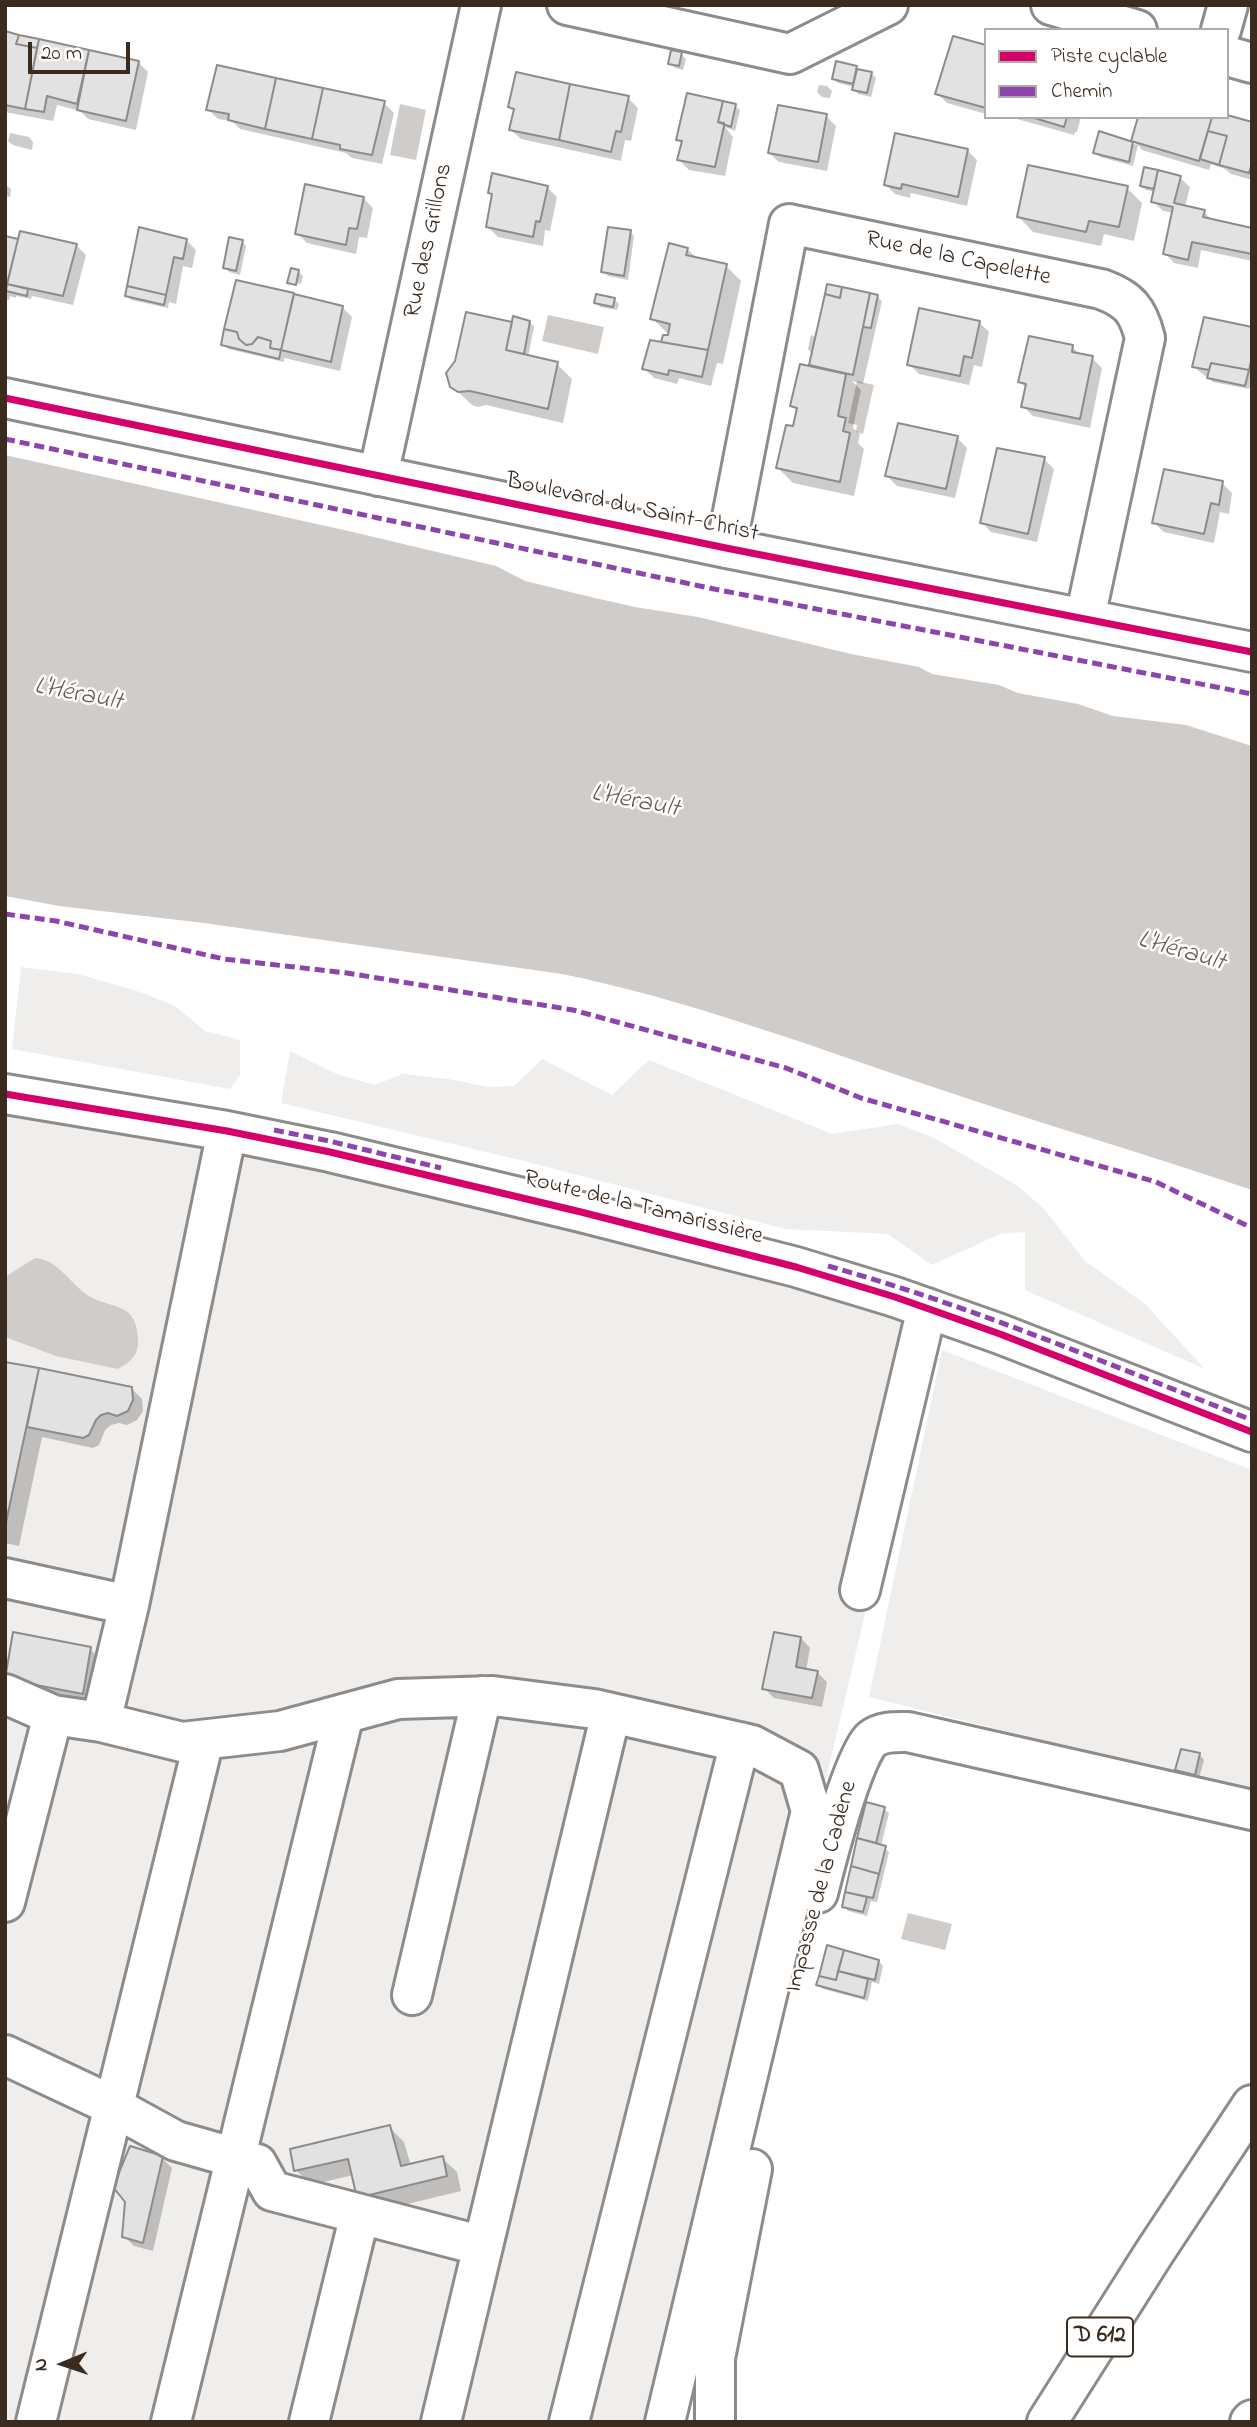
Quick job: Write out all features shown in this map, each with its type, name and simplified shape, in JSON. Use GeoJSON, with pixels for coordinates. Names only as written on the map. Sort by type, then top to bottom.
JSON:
{"type":"FeatureCollection","features":[{"type":"Feature","properties":{"kind":"main road","name":"Rue des Grillons"},"geometry":{"type":"LineString","coordinates":[[378,476],[481,5]]}},
{"type":"Feature","properties":{"kind":"main road"},"geometry":{"type":"LineString","coordinates":[[567,5],[790,54],[888,5]]}},
{"type":"Feature","properties":{"kind":"main road"},"geometry":{"type":"LineString","coordinates":[[1051,5],[1130,28]]}},
{"type":"Feature","properties":{"kind":"main road"},"geometry":{"type":"LineString","coordinates":[[1222,28],[1228,5]]}},
{"type":"Feature","properties":{"kind":"main road"},"geometry":{"type":"LineString","coordinates":[[1229,57],[1252,63]]}},
{"type":"Feature","properties":{"kind":"main road","name":"Rue de la Capelette"},"geometry":{"type":"LineString","coordinates":[[726,548],[789,225],[1101,289],[1118,295],[1131,305],[1141,321],[1145,338],[1085,618]]}},
{"type":"Feature","properties":{"kind":"main road","name":"Boulevard du Saint-Christ"},"geometry":{"type":"LineString","coordinates":[[5,398],[726,548],[1252,652]]}},
{"type":"Feature","properties":{"kind":"main road","name":"Route de la Tamarissière"},"geometry":{"type":"LineString","coordinates":[[5,1094],[227,1131],[330,1153],[796,1266],[1000,1334],[1252,1432]]}},
{"type":"Feature","properties":{"kind":"main road"},"geometry":{"type":"LineString","coordinates":[[102,1722],[129,1605],[227,1131]]}},
{"type":"Feature","properties":{"kind":"main road"},"geometry":{"type":"LineString","coordinates":[[860,1590],[927,1308]]}},
{"type":"Feature","properties":{"kind":"main road"},"geometry":{"type":"LineString","coordinates":[[5,1578],[129,1605]]}},
{"type":"Feature","properties":{"kind":"main road"},"geometry":{"type":"LineString","coordinates":[[5,1694],[53,1715],[102,1722],[182,1742],[280,1731],[398,1699],[493,1696],[611,1713],[740,1742],[752,1745],[799,1770],[811,1811],[665,2422]]}},
{"type":"Feature","properties":{"kind":"main road"},"geometry":{"type":"LineString","coordinates":[[412,1995],[482,1696]]}},
{"type":"Feature","properties":{"kind":"main road"},"geometry":{"type":"LineString","coordinates":[[441,2422],[611,1713]]}},
{"type":"Feature","properties":{"kind":"main road"},"geometry":{"type":"LineString","coordinates":[[172,2422],[344,1714]]}},
{"type":"Feature","properties":{"kind":"main road"},"geometry":{"type":"LineString","coordinates":[[5,1902],[53,1715]]}},
{"type":"Feature","properties":{"kind":"main road","name":"Impasse de la Cadène"},"geometry":{"type":"LineString","coordinates":[[715,2422],[715,2358],[749,2180],[829,1849],[861,1753],[872,1739],[889,1732],[908,1732],[1252,1810]]}},
{"type":"Feature","properties":{"kind":"main road"},"geometry":{"type":"LineString","coordinates":[[36,2422],[204,1740]]}},
{"type":"Feature","properties":{"kind":"main road"},"geometry":{"type":"LineString","coordinates":[[569,2422],[740,1742]]}},
{"type":"Feature","properties":{"kind":"main road"},"geometry":{"type":"LineString","coordinates":[[5,2055],[114,2107],[176,2141],[257,2164],[272,2191],[483,2246]]}},
{"type":"Feature","properties":{"kind":"main road","name":"D 612"},"geometry":{"type":"LineString","coordinates":[[1047,2422],[1252,2105]]}},
{"type":"Feature","properties":{"kind":"main road"},"geometry":{"type":"LineString","coordinates":[[309,2422],[360,2214]]}},
{"type":"Feature","properties":{"kind":"shaded area"},"geometry":{"type":"Polygon","coordinates":[[[21,967],[78,974],[140,992],[175,1006],[205,1031],[240,1040],[240,1075],[230,1089],[12,1049],[21,967]]]}},
{"type":"Feature","properties":{"kind":"shaded area"},"geometry":{"type":"Polygon","coordinates":[[[290,1051],[337,1074],[374,1085],[403,1074],[488,1087],[514,1086],[542,1059],[612,1095],[649,1060],[832,1134],[898,1124],[934,1138],[1018,1186],[1044,1209],[1085,1261],[1145,1304],[1205,1369],[1025,1290],[1025,1232],[1000,1234],[932,1265],[888,1234],[785,1229],[524,1161],[281,1103],[290,1051]]]}},
{"type":"Feature","properties":{"kind":"shaded area"},"geometry":{"type":"Polygon","coordinates":[[[5,1105],[252,1144],[933,1327],[821,1800],[667,2422],[5,2422],[5,1105]]]}},
{"type":"Feature","properties":{"kind":"shaded area"},"geometry":{"type":"Polygon","coordinates":[[[942,1350],[1252,1470],[1252,1793],[869,1697],[942,1350]]]}},
{"type":"Feature","properties":{"kind":"water"},"geometry":{"type":"Polygon","coordinates":[[[400,104],[426,110],[416,160],[390,155],[400,104]]]}},
{"type":"Feature","properties":{"kind":"water"},"geometry":{"type":"Polygon","coordinates":[[[548,315],[604,327],[598,354],[542,341],[548,315]]]}},
{"type":"Feature","properties":{"kind":"water"},"geometry":{"type":"Polygon","coordinates":[[[857,381],[874,385],[863,434],[856,432],[857,425],[848,423],[857,381]]]}},
{"type":"Feature","properties":{"kind":"water","name":"L'Hérault"},"geometry":{"type":"Polygon","coordinates":[[[5,455],[496,566],[525,581],[595,598],[698,617],[851,654],[919,667],[932,674],[999,685],[1018,693],[1078,704],[1113,716],[1186,725],[1252,746],[1252,1190],[749,1025],[609,985],[562,974],[204,923],[59,906],[5,896],[5,455]]]}},
{"type":"Feature","properties":{"kind":"water"},"geometry":{"type":"Polygon","coordinates":[[[35,1258],[50,1262],[86,1294],[121,1308],[133,1318],[138,1340],[137,1350],[130,1361],[118,1369],[56,1356],[5,1337],[5,1277],[35,1258]]]}},
{"type":"Feature","properties":{"kind":"water"},"geometry":{"type":"Polygon","coordinates":[[[908,1913],[952,1924],[945,1950],[901,1939],[908,1913]]]}},
{"type":"Feature","properties":{"kind":"building"},"geometry":{"type":"Polygon","coordinates":[[[5,31],[19,35],[16,44],[37,48],[25,109],[5,105],[5,31]]]}},
{"type":"Feature","properties":{"kind":"building"},"geometry":{"type":"Polygon","coordinates":[[[19,35],[39,39],[37,48],[16,44],[19,35]]]}},
{"type":"Feature","properties":{"kind":"building"},"geometry":{"type":"Polygon","coordinates":[[[953,36],[984,44],[984,107],[935,94],[953,36]]]}},
{"type":"Feature","properties":{"kind":"building"},"geometry":{"type":"Polygon","coordinates":[[[39,39],[89,50],[77,104],[47,96],[44,112],[25,109],[39,39]]]}},
{"type":"Feature","properties":{"kind":"building"},"geometry":{"type":"Polygon","coordinates":[[[89,50],[139,61],[126,121],[77,110],[89,50]]]}},
{"type":"Feature","properties":{"kind":"building"},"geometry":{"type":"Polygon","coordinates":[[[671,50],[682,52],[679,66],[668,64],[671,50]]]}},
{"type":"Feature","properties":{"kind":"building"},"geometry":{"type":"Polygon","coordinates":[[[836,61],[857,66],[853,84],[832,79],[836,61]]]}},
{"type":"Feature","properties":{"kind":"building"},"geometry":{"type":"Polygon","coordinates":[[[217,65],[276,78],[265,129],[228,120],[229,114],[206,110],[217,65]]]}},
{"type":"Feature","properties":{"kind":"building"},"geometry":{"type":"Polygon","coordinates":[[[857,69],[872,72],[867,93],[852,90],[857,69]]]}},
{"type":"Feature","properties":{"kind":"building"},"geometry":{"type":"Polygon","coordinates":[[[516,72],[570,84],[559,140],[509,130],[514,109],[508,107],[516,72]]]}},
{"type":"Feature","properties":{"kind":"building"},"geometry":{"type":"Polygon","coordinates":[[[276,78],[323,88],[312,139],[265,129],[276,78]]]}},
{"type":"Feature","properties":{"kind":"building"},"geometry":{"type":"Polygon","coordinates":[[[570,84],[629,96],[621,132],[616,131],[611,152],[559,140],[570,84]]]}},
{"type":"Feature","properties":{"kind":"building"},"geometry":{"type":"Polygon","coordinates":[[[323,88],[385,101],[372,155],[340,149],[340,145],[312,139],[323,88]]]}},
{"type":"Feature","properties":{"kind":"building"},"geometry":{"type":"Polygon","coordinates":[[[687,93],[723,101],[718,122],[724,123],[724,126],[715,167],[677,160],[682,141],[676,140],[687,93]]]}},
{"type":"Feature","properties":{"kind":"building"},"geometry":{"type":"Polygon","coordinates":[[[723,101],[736,104],[731,127],[718,122],[723,101]]]}},
{"type":"Feature","properties":{"kind":"building"},"geometry":{"type":"Polygon","coordinates":[[[778,105],[827,114],[818,162],[768,153],[778,105]]]}},
{"type":"Feature","properties":{"kind":"building"},"geometry":{"type":"Polygon","coordinates":[[[1229,116],[1252,122],[1252,163],[1249,173],[1219,165],[1227,136],[1208,131],[1211,119],[1229,119],[1229,116]]]}},
{"type":"Feature","properties":{"kind":"building"},"geometry":{"type":"Polygon","coordinates":[[[1038,119],[1066,119],[1064,127],[1038,119]]]}},
{"type":"Feature","properties":{"kind":"building"},"geometry":{"type":"Polygon","coordinates":[[[1137,119],[1211,119],[1199,161],[1131,141],[1137,119]]]}},
{"type":"Feature","properties":{"kind":"building"},"geometry":{"type":"Polygon","coordinates":[[[1099,131],[1133,142],[1129,162],[1093,153],[1099,131]]]}},
{"type":"Feature","properties":{"kind":"building"},"geometry":{"type":"Polygon","coordinates":[[[1208,131],[1227,136],[1219,165],[1200,159],[1208,131]]]}},
{"type":"Feature","properties":{"kind":"building"},"geometry":{"type":"Polygon","coordinates":[[[895,133],[968,149],[958,197],[902,184],[901,189],[884,185],[895,133]]]}},
{"type":"Feature","properties":{"kind":"building"},"geometry":{"type":"Polygon","coordinates":[[[1028,165],[1128,186],[1119,227],[1089,221],[1086,232],[1017,217],[1028,165]]]}},
{"type":"Feature","properties":{"kind":"building"},"geometry":{"type":"Polygon","coordinates":[[[1144,167],[1158,170],[1154,189],[1140,186],[1144,167]]]}},
{"type":"Feature","properties":{"kind":"building"},"geometry":{"type":"Polygon","coordinates":[[[1158,170],[1181,176],[1174,203],[1205,210],[1203,217],[1252,228],[1252,254],[1192,242],[1188,260],[1163,254],[1173,207],[1151,202],[1158,170]]]}},
{"type":"Feature","properties":{"kind":"building"},"geometry":{"type":"Polygon","coordinates":[[[492,173],[548,186],[540,222],[536,221],[533,237],[486,227],[492,194],[488,193],[492,173]]]}},
{"type":"Feature","properties":{"kind":"building"},"geometry":{"type":"Polygon","coordinates":[[[305,184],[364,197],[357,229],[349,228],[346,245],[295,234],[305,184]]]}},
{"type":"Feature","properties":{"kind":"building"},"geometry":{"type":"Polygon","coordinates":[[[139,227],[187,239],[183,259],[174,257],[166,295],[127,286],[139,227]]]}},
{"type":"Feature","properties":{"kind":"building"},"geometry":{"type":"Polygon","coordinates":[[[608,227],[631,230],[624,276],[601,272],[608,227]]]}},
{"type":"Feature","properties":{"kind":"building"},"geometry":{"type":"Polygon","coordinates":[[[20,231],[77,244],[63,296],[7,284],[20,231]]]}},
{"type":"Feature","properties":{"kind":"building"},"geometry":{"type":"Polygon","coordinates":[[[5,236],[18,239],[6,289],[5,288],[5,236]]]}},
{"type":"Feature","properties":{"kind":"building"},"geometry":{"type":"Polygon","coordinates":[[[229,237],[243,240],[236,271],[223,268],[229,237]]]}},
{"type":"Feature","properties":{"kind":"building"},"geometry":{"type":"Polygon","coordinates":[[[669,243],[688,248],[686,255],[727,264],[708,350],[661,342],[663,335],[668,335],[670,324],[650,319],[669,243]]]}},
{"type":"Feature","properties":{"kind":"building"},"geometry":{"type":"Polygon","coordinates":[[[291,268],[299,270],[296,285],[287,283],[291,268]]]}},
{"type":"Feature","properties":{"kind":"building"},"geometry":{"type":"Polygon","coordinates":[[[236,280],[294,293],[281,350],[270,348],[271,341],[258,337],[252,344],[246,345],[239,339],[237,332],[224,329],[236,280]]]}},
{"type":"Feature","properties":{"kind":"building"},"geometry":{"type":"Polygon","coordinates":[[[7,284],[28,289],[27,296],[6,291],[7,284]]]}},
{"type":"Feature","properties":{"kind":"building"},"geometry":{"type":"Polygon","coordinates":[[[827,284],[842,287],[840,298],[825,294],[827,284]]]}},
{"type":"Feature","properties":{"kind":"building"},"geometry":{"type":"Polygon","coordinates":[[[127,286],[166,295],[164,305],[125,296],[127,286]]]}},
{"type":"Feature","properties":{"kind":"building"},"geometry":{"type":"Polygon","coordinates":[[[842,287],[870,293],[853,375],[809,365],[825,294],[840,298],[842,287]]]}},
{"type":"Feature","properties":{"kind":"building"},"geometry":{"type":"Polygon","coordinates":[[[870,293],[878,295],[871,328],[863,327],[870,293]]]}},
{"type":"Feature","properties":{"kind":"building"},"geometry":{"type":"Polygon","coordinates":[[[294,294],[343,306],[331,362],[281,350],[294,294]]]}},
{"type":"Feature","properties":{"kind":"building"},"geometry":{"type":"Polygon","coordinates":[[[596,294],[615,298],[613,307],[594,303],[596,294]]]}},
{"type":"Feature","properties":{"kind":"building"},"geometry":{"type":"Polygon","coordinates":[[[919,308],[980,321],[972,358],[964,356],[960,376],[907,365],[919,308]]]}},
{"type":"Feature","properties":{"kind":"building"},"geometry":{"type":"Polygon","coordinates":[[[466,312],[512,322],[506,350],[558,362],[548,409],[470,391],[458,392],[450,387],[446,373],[455,361],[466,312]]]}},
{"type":"Feature","properties":{"kind":"building"},"geometry":{"type":"Polygon","coordinates":[[[513,316],[530,321],[524,354],[506,350],[513,316]]]}},
{"type":"Feature","properties":{"kind":"building"},"geometry":{"type":"Polygon","coordinates":[[[1204,317],[1252,327],[1249,370],[1211,363],[1209,370],[1192,367],[1204,317]]]}},
{"type":"Feature","properties":{"kind":"building"},"geometry":{"type":"Polygon","coordinates":[[[224,329],[237,332],[239,339],[246,345],[252,344],[258,337],[271,341],[270,348],[281,350],[279,359],[221,345],[224,329]]]}},
{"type":"Feature","properties":{"kind":"building"},"geometry":{"type":"Polygon","coordinates":[[[1029,336],[1073,345],[1072,352],[1093,356],[1080,419],[1021,407],[1026,384],[1018,382],[1029,336]]]}},
{"type":"Feature","properties":{"kind":"building"},"geometry":{"type":"Polygon","coordinates":[[[650,340],[708,350],[702,377],[669,370],[668,375],[642,369],[650,340]]]}},
{"type":"Feature","properties":{"kind":"building"},"geometry":{"type":"Polygon","coordinates":[[[1211,363],[1249,370],[1245,386],[1207,378],[1211,363]]]}},
{"type":"Feature","properties":{"kind":"building"},"geometry":{"type":"Polygon","coordinates":[[[800,364],[846,374],[838,416],[846,418],[843,431],[850,433],[840,482],[776,468],[786,425],[793,426],[797,408],[790,406],[800,364]]]}},
{"type":"Feature","properties":{"kind":"building"},"geometry":{"type":"Polygon","coordinates":[[[898,423],[958,436],[946,489],[885,476],[898,423]]]}},
{"type":"Feature","properties":{"kind":"building"},"geometry":{"type":"Polygon","coordinates":[[[997,448],[1045,457],[1028,534],[980,523],[997,448]]]}},
{"type":"Feature","properties":{"kind":"building"},"geometry":{"type":"Polygon","coordinates":[[[1164,469],[1223,481],[1219,505],[1211,503],[1204,534],[1152,523],[1164,469]]]}},
{"type":"Feature","properties":{"kind":"building"},"geometry":{"type":"Polygon","coordinates":[[[5,1362],[39,1368],[5,1527],[5,1362]]]}},
{"type":"Feature","properties":{"kind":"building"},"geometry":{"type":"Polygon","coordinates":[[[39,1368],[132,1387],[133,1400],[128,1411],[117,1416],[108,1413],[101,1415],[89,1435],[83,1438],[27,1427],[39,1368]]]}},
{"type":"Feature","properties":{"kind":"building"},"geometry":{"type":"Polygon","coordinates":[[[13,1632],[91,1647],[83,1694],[5,1679],[13,1632]]]}},
{"type":"Feature","properties":{"kind":"building"},"geometry":{"type":"Polygon","coordinates":[[[774,1632],[801,1637],[796,1667],[818,1671],[812,1698],[762,1689],[774,1632]]]}},
{"type":"Feature","properties":{"kind":"building"},"geometry":{"type":"Polygon","coordinates":[[[1181,1749],[1200,1753],[1195,1775],[1175,1770],[1181,1749]]]}},
{"type":"Feature","properties":{"kind":"building"},"geometry":{"type":"Polygon","coordinates":[[[866,1802],[885,1807],[876,1843],[857,1838],[866,1802]]]}},
{"type":"Feature","properties":{"kind":"building"},"geometry":{"type":"Polygon","coordinates":[[[857,1838],[886,1846],[879,1874],[851,1866],[857,1838]]]}},
{"type":"Feature","properties":{"kind":"building"},"geometry":{"type":"Polygon","coordinates":[[[851,1866],[879,1874],[873,1898],[845,1892],[851,1866]]]}},
{"type":"Feature","properties":{"kind":"building"},"geometry":{"type":"Polygon","coordinates":[[[845,1892],[867,1897],[863,1912],[842,1907],[845,1892]]]}},
{"type":"Feature","properties":{"kind":"building"},"geometry":{"type":"Polygon","coordinates":[[[827,1945],[844,1950],[836,1980],[819,1976],[827,1945]]]}},
{"type":"Feature","properties":{"kind":"building"},"geometry":{"type":"Polygon","coordinates":[[[844,1950],[879,1960],[875,1980],[838,1971],[844,1950]]]}},
{"type":"Feature","properties":{"kind":"building"},"geometry":{"type":"Polygon","coordinates":[[[838,1971],[868,1979],[864,1998],[816,1985],[819,1976],[836,1980],[838,1971]]]}},
{"type":"Feature","properties":{"kind":"building"},"geometry":{"type":"Polygon","coordinates":[[[390,2125],[401,2166],[443,2156],[447,2176],[357,2198],[348,2159],[294,2171],[290,2149],[390,2125]]]}},
{"type":"Feature","properties":{"kind":"building"},"geometry":{"type":"Polygon","coordinates":[[[130,2146],[163,2156],[143,2243],[122,2237],[125,2202],[113,2187],[130,2146]]]}},
{"type":"Feature","properties":{"kind":"marked path"},"geometry":{"type":"LineString","coordinates":[[5,439],[714,589],[1252,694]]}},
{"type":"Feature","properties":{"kind":"marked path"},"geometry":{"type":"LineString","coordinates":[[5,914],[56,921],[224,959],[347,973],[573,1010],[786,1068],[861,1098],[1156,1182],[1252,1228]]}},
{"type":"Feature","properties":{"kind":"marked path"},"geometry":{"type":"LineString","coordinates":[[274,1130],[441,1168]]}},
{"type":"Feature","properties":{"kind":"marked path"},"geometry":{"type":"LineString","coordinates":[[828,1266],[989,1318],[1252,1420]]}},
{"type":"Feature","properties":{"kind":"cycle path"},"geometry":{"type":"LineString","coordinates":[[5,398],[726,548],[1252,652]]}},
{"type":"Feature","properties":{"kind":"cycle path"},"geometry":{"type":"LineString","coordinates":[[5,1094],[227,1131],[330,1152],[796,1267],[895,1297],[1000,1334],[1252,1432]]}}]}
